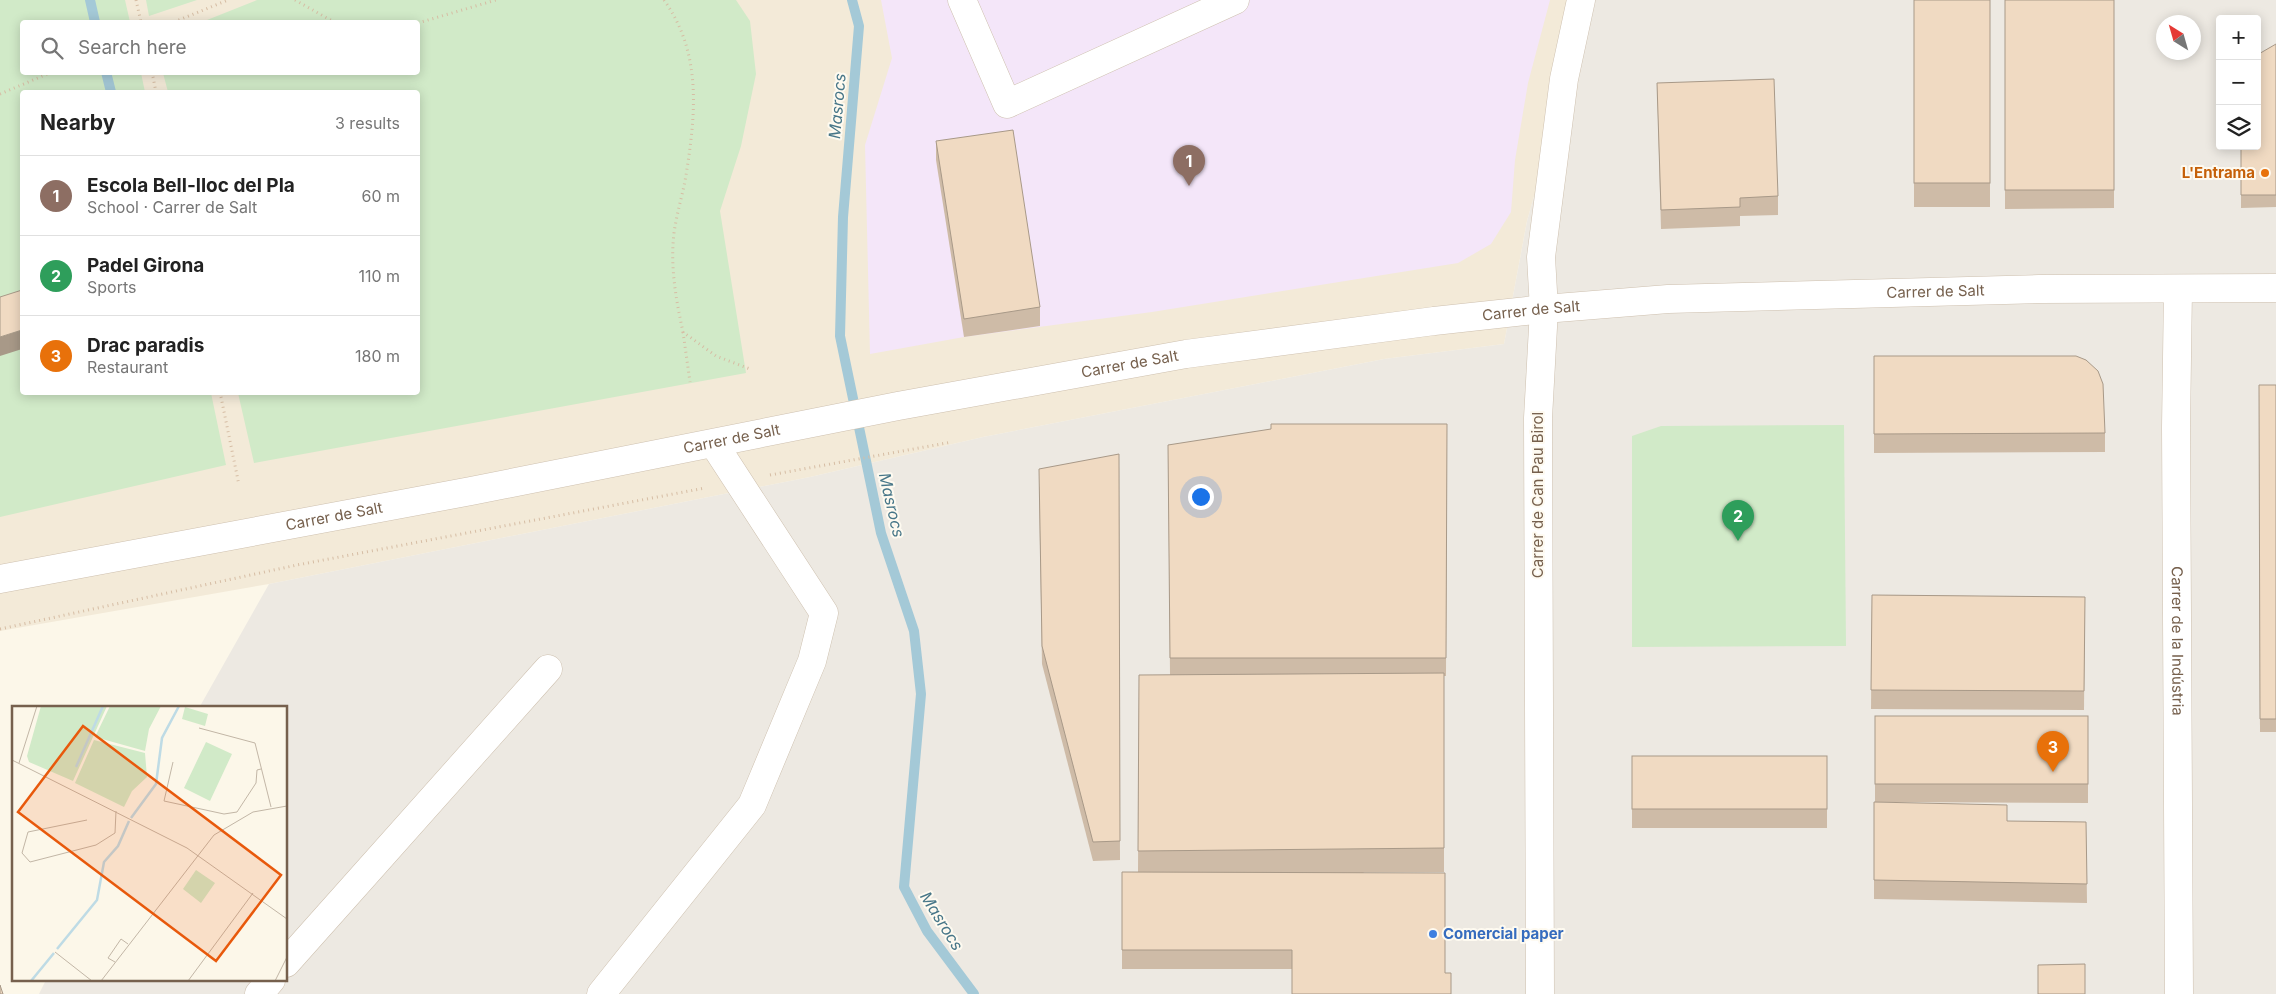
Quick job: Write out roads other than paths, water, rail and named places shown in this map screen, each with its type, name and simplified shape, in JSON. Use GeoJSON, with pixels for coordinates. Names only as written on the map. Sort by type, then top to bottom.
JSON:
{"type":"FeatureCollection","features":[{"type":"Feature","properties":{"kind":"street"},"geometry":{"type":"LineString","coordinates":[[962,0],[1007,104],[1235,0]]}},
{"type":"Feature","properties":{"kind":"street","name":"Carrer de Can Pau Birol"},"geometry":{"type":"LineString","coordinates":[[1540,994],[1538,418],[1544,309],[1541,258],[1564,79],[1581,0]]}},
{"type":"Feature","properties":{"kind":"street","name":"Carrer de Salt"},"geometry":{"type":"LineString","coordinates":[[0,579],[714,444],[898,406],[1186,354],[1434,320],[1544,309],[1688,299],[2039,289],[2276,288]]}},
{"type":"Feature","properties":{"kind":"street","name":"Carrer de la Indústria"},"geometry":{"type":"LineString","coordinates":[[2178,289],[2176,437],[2179,994]]}},
{"type":"Feature","properties":{"kind":"street"},"geometry":{"type":"LineString","coordinates":[[600,994],[752,805],[812,661],[824,613],[714,444]]}},
{"type":"Feature","properties":{"kind":"street"},"geometry":{"type":"LineString","coordinates":[[288,961],[548,669]]}},
{"type":"Feature","properties":{"kind":"street"},"geometry":{"type":"LineString","coordinates":[[259,994],[269,982]]}},
{"type":"Feature","properties":{"kind":"waterway"},"geometry":{"type":"LineString","coordinates":[[90,0],[95,20]]}},
{"type":"Feature","properties":{"kind":"waterway","name":"Masrocs"},"geometry":{"type":"LineString","coordinates":[[852,0],[859,26],[843,217],[840,336],[881,533],[914,631],[921,694],[904,887],[927,931],[974,994]]}},
{"type":"Feature","properties":{"kind":"waterway"},"geometry":{"type":"LineString","coordinates":[[107,75],[110,90]]}},
{"type":"Feature","properties":{"kind":"place","name":"L'Entrama"},"geometry":{"type":"Point","coordinates":[2265,173]}},
{"type":"Feature","properties":{"kind":"place","name":"Escola Bell-lloc del Pla"},"geometry":{"type":"Point","coordinates":[1189,186]}},
{"type":"Feature","properties":{"kind":"place","name":"Padel Girona"},"geometry":{"type":"Point","coordinates":[1738,541]}},
{"type":"Feature","properties":{"kind":"place","name":"Drac paradis"},"geometry":{"type":"Point","coordinates":[2053,772]}},
{"type":"Feature","properties":{"kind":"place","name":"Comercial paper"},"geometry":{"type":"Point","coordinates":[1433,934]}}]}
